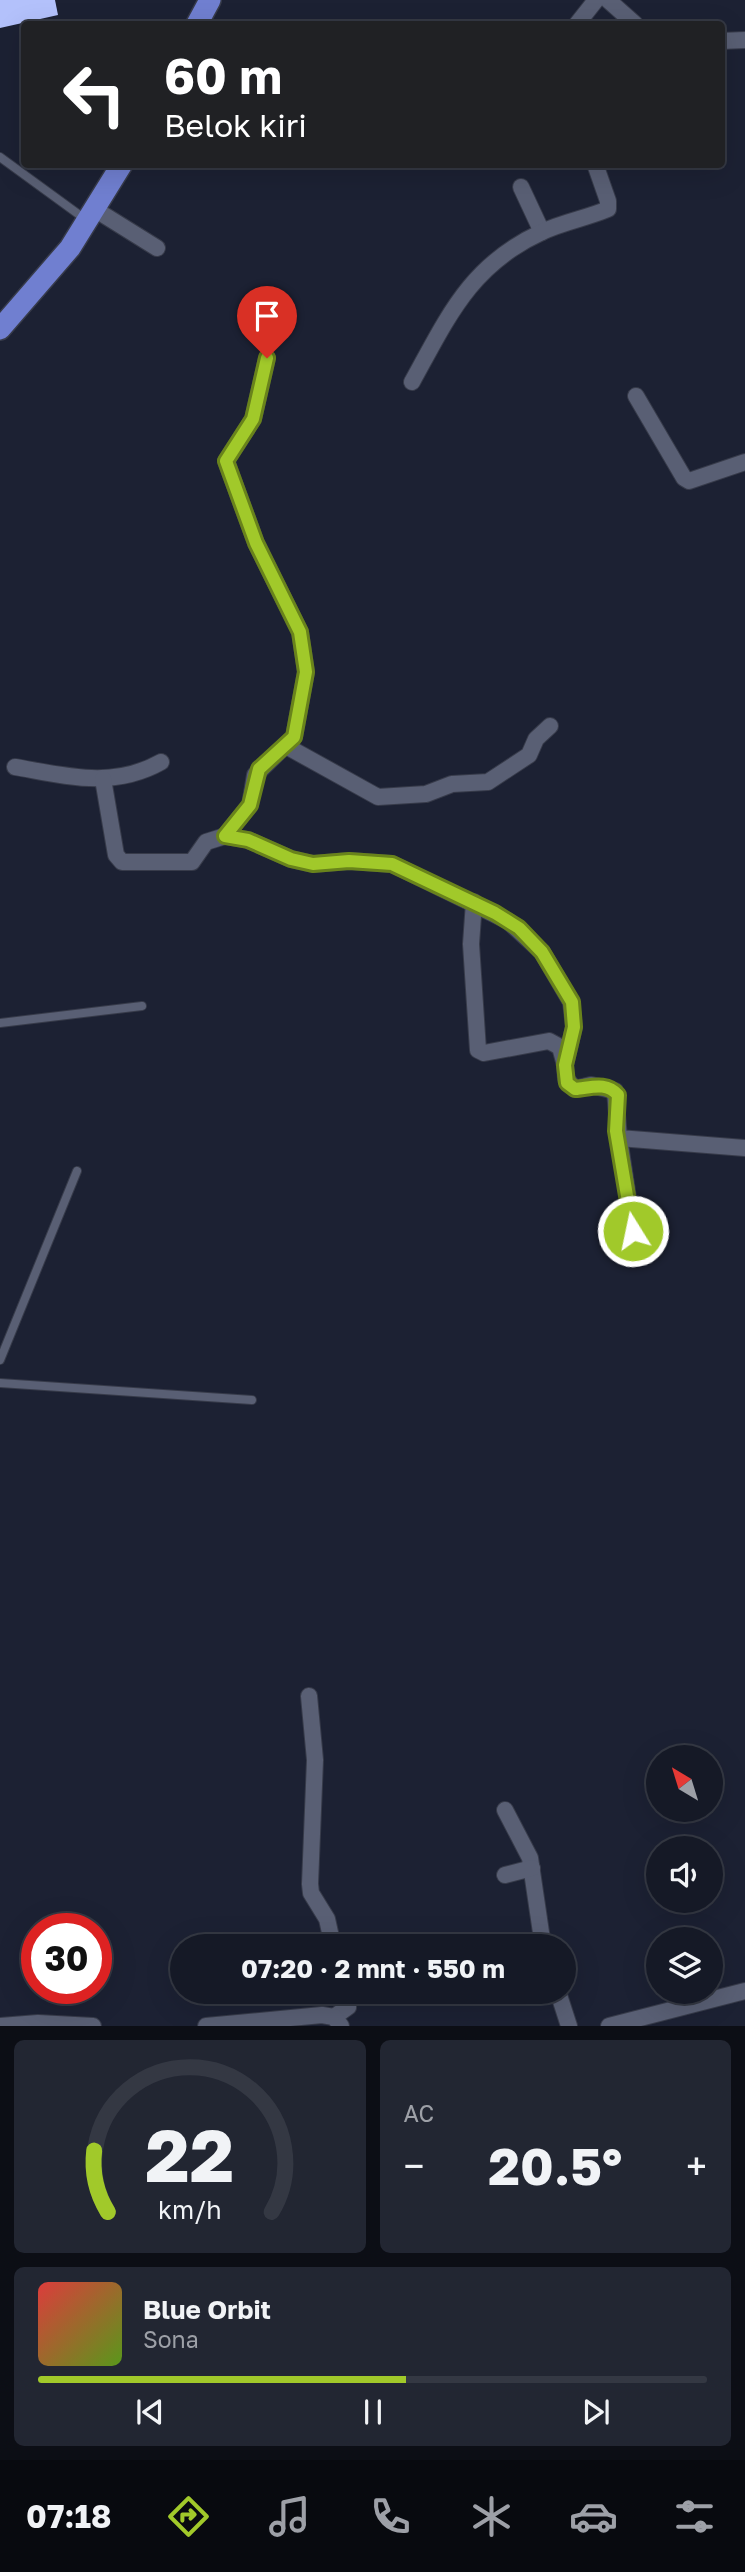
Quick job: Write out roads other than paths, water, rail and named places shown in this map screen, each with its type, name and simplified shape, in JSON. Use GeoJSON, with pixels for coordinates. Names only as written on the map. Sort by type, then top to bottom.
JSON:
{"type":"FeatureCollection","features":[{"type":"Feature","properties":{"kind":"highway"},"geometry":{"type":"LineString","coordinates":[[199,21],[210,0]]}},
{"type":"Feature","properties":{"kind":"highway"},"geometry":{"type":"LineString","coordinates":[[0,329],[43,283],[92,216],[120,168]]}},
{"type":"Feature","properties":{"kind":"street"},"geometry":{"type":"LineString","coordinates":[[579,21],[596,0]]}},
{"type":"Feature","properties":{"kind":"street"},"geometry":{"type":"LineString","coordinates":[[608,0],[632,21]]}},
{"type":"Feature","properties":{"kind":"street"},"geometry":{"type":"LineString","coordinates":[[725,41],[745,40]]}},
{"type":"Feature","properties":{"kind":"street"},"geometry":{"type":"LineString","coordinates":[[412,382],[463,291],[481,272],[542,232],[608,208],[596,168]]}},
{"type":"Feature","properties":{"kind":"street"},"geometry":{"type":"LineString","coordinates":[[521,187],[542,232]]}},
{"type":"Feature","properties":{"kind":"street"},"geometry":{"type":"LineString","coordinates":[[92,216],[157,248]]}},
{"type":"Feature","properties":{"kind":"street"},"geometry":{"type":"LineString","coordinates":[[225,836],[250,805],[255,775],[286,746],[298,726],[306,672],[305,651],[300,632],[256,543],[226,461],[253,419],[267,358]]}},
{"type":"Feature","properties":{"kind":"street"},"geometry":{"type":"LineString","coordinates":[[636,396],[689,481],[745,462]]}},
{"type":"Feature","properties":{"kind":"street"},"geometry":{"type":"LineString","coordinates":[[286,746],[378,797],[394,798],[426,794],[452,784],[488,782],[529,755],[536,739],[550,726]]}},
{"type":"Feature","properties":{"kind":"street"},"geometry":{"type":"LineString","coordinates":[[15,766],[103,779],[135,775],[161,762]]}},
{"type":"Feature","properties":{"kind":"street"},"geometry":{"type":"LineString","coordinates":[[103,779],[116,855],[122,862],[192,862],[206,842],[225,836],[248,840],[291,859],[313,864],[349,861],[392,864],[474,902],[528,936],[542,952],[549,968],[569,996],[574,1027],[565,1065]]}},
{"type":"Feature","properties":{"kind":"street"},"geometry":{"type":"LineString","coordinates":[[474,902],[471,944],[478,1050],[484,1053],[549,1041],[560,1047],[566,1079],[573,1088],[597,1086],[617,1093],[616,1131],[633,1231]]}},
{"type":"Feature","properties":{"kind":"street"},"geometry":{"type":"LineString","coordinates":[[619,1138],[745,1148]]}},
{"type":"Feature","properties":{"kind":"street"},"geometry":{"type":"LineString","coordinates":[[309,1696],[315,1760],[310,1884],[311,1893],[327,1919],[330,1934]]}},
{"type":"Feature","properties":{"kind":"street"},"geometry":{"type":"LineString","coordinates":[[505,1810],[524,1843],[532,1868],[541,1934]]}},
{"type":"Feature","properties":{"kind":"street"},"geometry":{"type":"LineString","coordinates":[[505,1875],[532,1868]]}},
{"type":"Feature","properties":{"kind":"street"},"geometry":{"type":"LineString","coordinates":[[609,2026],[745,1991]]}},
{"type":"Feature","properties":{"kind":"street"},"geometry":{"type":"LineString","coordinates":[[206,2026],[337,2021],[348,2007],[347,2004]]}},
{"type":"Feature","properties":{"kind":"street"},"geometry":{"type":"LineString","coordinates":[[562,2004],[569,2026]]}},
{"type":"Feature","properties":{"kind":"street"},"geometry":{"type":"LineString","coordinates":[[0,2026],[38,2023],[93,2026]]}},
{"type":"Feature","properties":{"kind":"lane"},"geometry":{"type":"LineString","coordinates":[[0,156],[92,216]]}},
{"type":"Feature","properties":{"kind":"lane"},"geometry":{"type":"LineString","coordinates":[[0,1023],[142,1006]]}},
{"type":"Feature","properties":{"kind":"lane"},"geometry":{"type":"LineString","coordinates":[[0,1360],[76,1171]]}},
{"type":"Feature","properties":{"kind":"lane"},"geometry":{"type":"LineString","coordinates":[[0,1383],[252,1400]]}}]}
